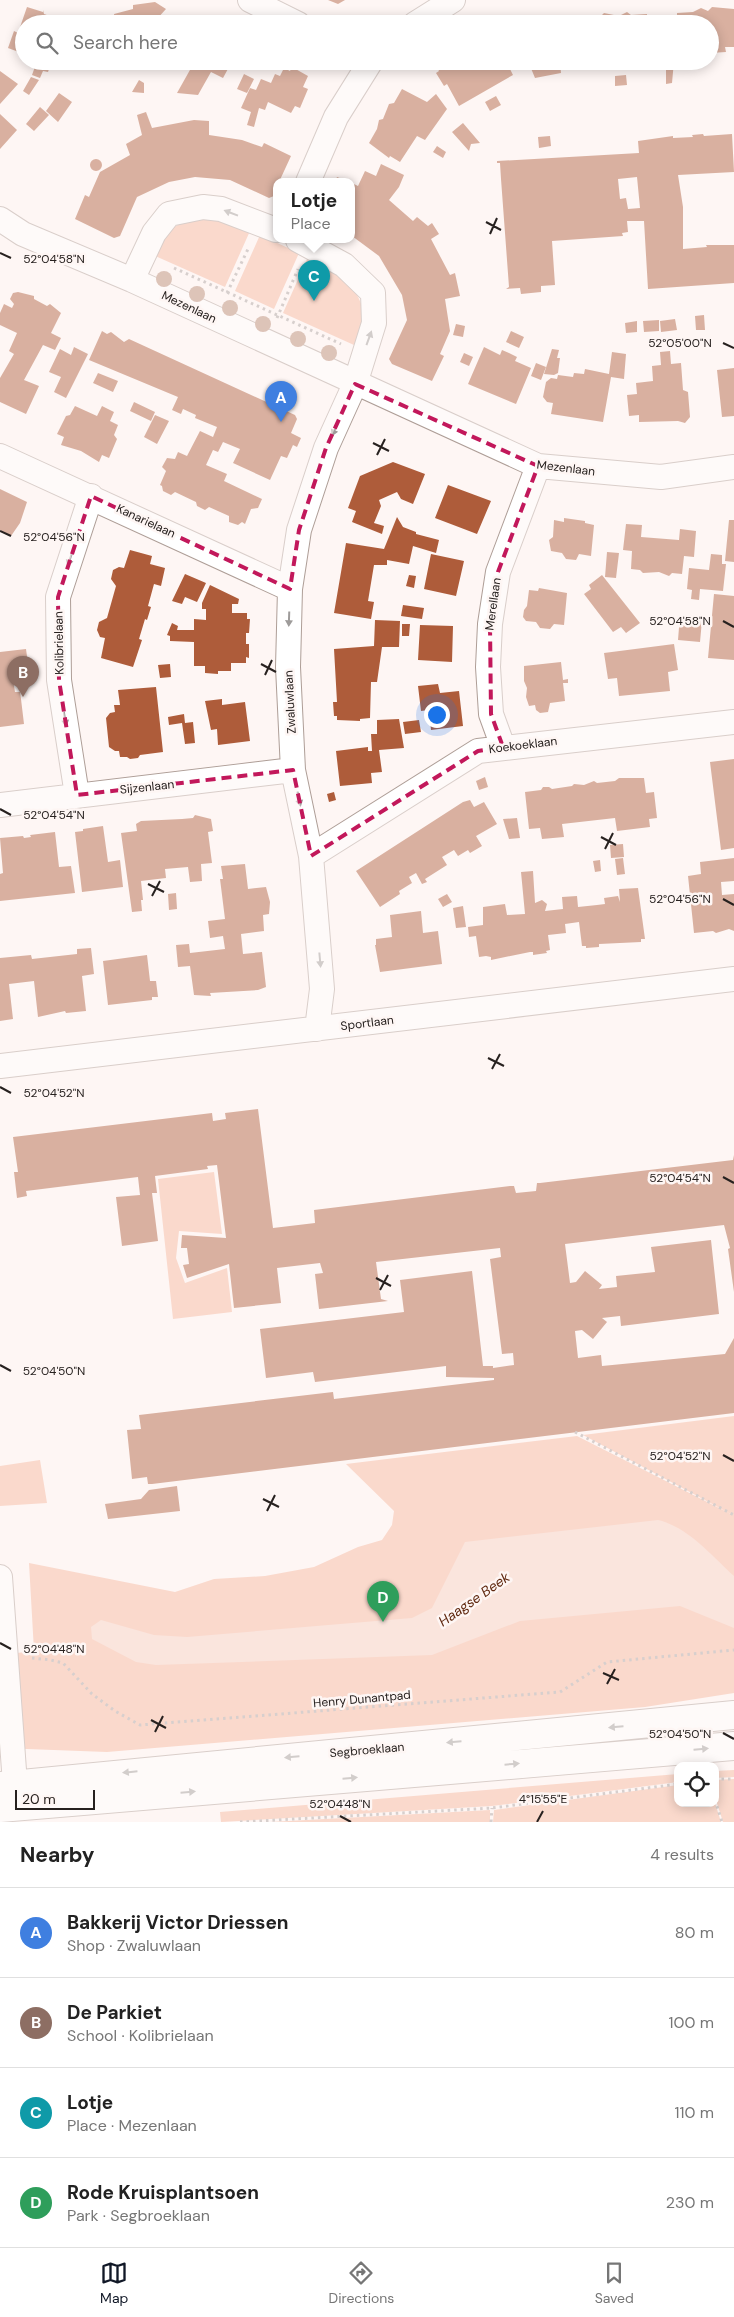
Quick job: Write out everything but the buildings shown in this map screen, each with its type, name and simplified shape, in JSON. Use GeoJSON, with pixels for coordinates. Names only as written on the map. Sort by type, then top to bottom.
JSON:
{"type":"FeatureCollection","features":[{"type":"Feature","properties":{"kind":"main road","name":"Segbroeklaan"},"geometry":{"type":"LineString","coordinates":[[10,1801],[734,1715]]}},
{"type":"Feature","properties":{"kind":"main road"},"geometry":{"type":"LineString","coordinates":[[10,1801],[734,1746]]}},
{"type":"Feature","properties":{"kind":"street"},"geometry":{"type":"LineString","coordinates":[[250,0],[280,15]]}},
{"type":"Feature","properties":{"kind":"street"},"geometry":{"type":"LineString","coordinates":[[429,15],[453,0]]}},
{"type":"Feature","properties":{"kind":"street"},"geometry":{"type":"LineString","coordinates":[[310,178],[336,117],[363,70]]}},
{"type":"Feature","properties":{"kind":"street"},"geometry":{"type":"LineString","coordinates":[[132,280],[154,233],[169,214],[203,207],[221,209],[268,227]]}},
{"type":"Feature","properties":{"kind":"street","name":"Mezenlaan"},"geometry":{"type":"LineString","coordinates":[[0,219],[23,234],[132,280],[355,384],[538,466],[661,476],[734,467]]}},
{"type":"Feature","properties":{"kind":"street"},"geometry":{"type":"LineString","coordinates":[[305,243],[344,265],[373,293],[374,323],[355,384]]}},
{"type":"Feature","properties":{"kind":"street","name":"Zwaluwlaan"},"geometry":{"type":"LineString","coordinates":[[317,1029],[322,989],[312,856],[294,770],[288,667],[290,589],[299,530],[326,448],[355,384]]}},
{"type":"Feature","properties":{"kind":"street","name":"Kanarielaan"},"geometry":{"type":"LineString","coordinates":[[0,456],[91,496],[290,589]]}},
{"type":"Feature","properties":{"kind":"street","name":"Merellaan"},"geometry":{"type":"LineString","coordinates":[[503,747],[491,714],[488,667],[490,624],[498,572],[538,466]]}},
{"type":"Feature","properties":{"kind":"street","name":"Kolibrielaan"},"geometry":{"type":"LineString","coordinates":[[77,794],[59,680],[58,597],[91,496]]}},
{"type":"Feature","properties":{"kind":"street","name":"Koekoeklaan"},"geometry":{"type":"LineString","coordinates":[[312,856],[478,751],[734,722]]}},
{"type":"Feature","properties":{"kind":"street","name":"Sijzenlaan"},"geometry":{"type":"LineString","coordinates":[[0,805],[77,794],[294,770]]}},
{"type":"Feature","properties":{"kind":"street","name":"Sportlaan"},"geometry":{"type":"LineString","coordinates":[[0,1066],[734,979]]}},
{"type":"Feature","properties":{"kind":"street"},"geometry":{"type":"LineString","coordinates":[[0,1577],[6,1659],[10,1801]]}},
{"type":"Feature","properties":{"kind":"path"},"geometry":{"type":"LineString","coordinates":[[214,318],[268,227]]}},
{"type":"Feature","properties":{"kind":"path"},"geometry":{"type":"LineString","coordinates":[[267,342],[278,316],[303,243]]}},
{"type":"Feature","properties":{"kind":"path"},"geometry":{"type":"LineString","coordinates":[[144,255],[363,354]]}},
{"type":"Feature","properties":{"kind":"path"},"geometry":{"type":"LineString","coordinates":[[575,1432],[734,1515]]}},
{"type":"Feature","properties":{"kind":"path","name":"Henry Dunantpad"},"geometry":{"type":"LineString","coordinates":[[6,1659],[38,1658],[63,1664],[92,1694],[115,1711],[140,1725],[560,1692],[607,1662],[734,1650]]}},
{"type":"Feature","properties":{"kind":"path"},"geometry":{"type":"LineString","coordinates":[[719,1780],[734,1778]]}},
{"type":"Feature","properties":{"kind":"path"},"geometry":{"type":"LineString","coordinates":[[240,1822],[492,1808],[674,1785]]}},
{"type":"Feature","properties":{"kind":"path"},"geometry":{"type":"LineString","coordinates":[[717,1807],[722,1822]]}},
{"type":"Feature","properties":{"kind":"path"},"geometry":{"type":"LineString","coordinates":[[491,1822],[492,1808]]}},
{"type":"Feature","properties":{"kind":"highlighted area"},"geometry":{"type":"Polygon","coordinates":[[[355,384],[538,466],[498,572],[490,624],[491,714],[503,747],[478,751],[311,856],[293,770],[77,795],[59,680],[58,597],[91,496],[290,589],[299,530],[326,448],[355,384]]]}},
{"type":"Feature","properties":{"kind":"shaded area"},"geometry":{"type":"Polygon","coordinates":[[[204,217],[222,219],[250,231],[225,287],[153,255],[157,246],[172,228],[204,217]]]}},
{"type":"Feature","properties":{"kind":"shaded area"},"geometry":{"type":"Polygon","coordinates":[[[260,235],[273,241],[273,243],[277,243],[299,253],[274,309],[235,291],[260,235]]]}},
{"type":"Feature","properties":{"kind":"shaded area"},"geometry":{"type":"Polygon","coordinates":[[[308,257],[342,278],[356,293],[363,311],[363,320],[360,333],[354,345],[283,313],[308,257]]]}},
{"type":"Feature","properties":{"kind":"shaded area"},"geometry":{"type":"Polygon","coordinates":[[[214,1172],[222,1234],[179,1231],[176,1258],[185,1283],[227,1268],[232,1312],[173,1319],[158,1179],[214,1172]]]}},
{"type":"Feature","properties":{"kind":"shaded area"},"geometry":{"type":"Polygon","coordinates":[[[734,1416],[734,1693],[645,1707],[107,1752],[0,1748],[0,1655],[34,1651],[29,1563],[175,1592],[214,1579],[265,1576],[314,1567],[358,1547],[382,1540],[392,1525],[394,1511],[346,1464],[577,1436],[731,1514],[583,1435],[734,1416]]]}},
{"type":"Feature","properties":{"kind":"shaded area"},"geometry":{"type":"Polygon","coordinates":[[[40,1460],[47,1503],[0,1506],[0,1466],[40,1460]]]}},
{"type":"Feature","properties":{"kind":"shaded area"},"geometry":{"type":"Polygon","coordinates":[[[734,1770],[734,1777],[719,1778],[719,1771],[734,1770]]]}},
{"type":"Feature","properties":{"kind":"shaded area"},"geometry":{"type":"Polygon","coordinates":[[[674,1774],[674,1783],[492,1806],[221,1822],[220,1812],[674,1774]]]}},
{"type":"Feature","properties":{"kind":"shaded area"},"geometry":{"type":"Polygon","coordinates":[[[734,1779],[734,1822],[723,1822],[718,1807],[719,1780],[734,1779]]]}},
{"type":"Feature","properties":{"kind":"shaded area"},"geometry":{"type":"Polygon","coordinates":[[[674,1786],[674,1807],[716,1807],[721,1822],[493,1822],[494,1810],[674,1786]]]}},
{"type":"Feature","properties":{"kind":"shaded area"},"geometry":{"type":"Polygon","coordinates":[[[490,1810],[490,1822],[270,1822],[490,1810]]]}},
{"type":"Feature","properties":{"kind":"water","name":"Haagse Beek"},"geometry":{"type":"Polygon","coordinates":[[[658,1520],[679,1529],[689,1536],[734,1576],[734,1628],[680,1606],[520,1621],[432,1655],[156,1665],[136,1662],[92,1639],[91,1627],[101,1620],[154,1635],[187,1637],[412,1618],[432,1608],[465,1542],[658,1520]]]}},
{"type":"Feature","properties":{"kind":"place","name":"Lotje"},"geometry":{"type":"Point","coordinates":[314,301]}},
{"type":"Feature","properties":{"kind":"place","name":"Bakkerij Victor Driessen"},"geometry":{"type":"Point","coordinates":[281,422]}},
{"type":"Feature","properties":{"kind":"place","name":"De Parkiet"},"geometry":{"type":"Point","coordinates":[23,697]}},
{"type":"Feature","properties":{"kind":"place","name":"Rode Kruisplantsoen"},"geometry":{"type":"Point","coordinates":[383,1622]}}]}
